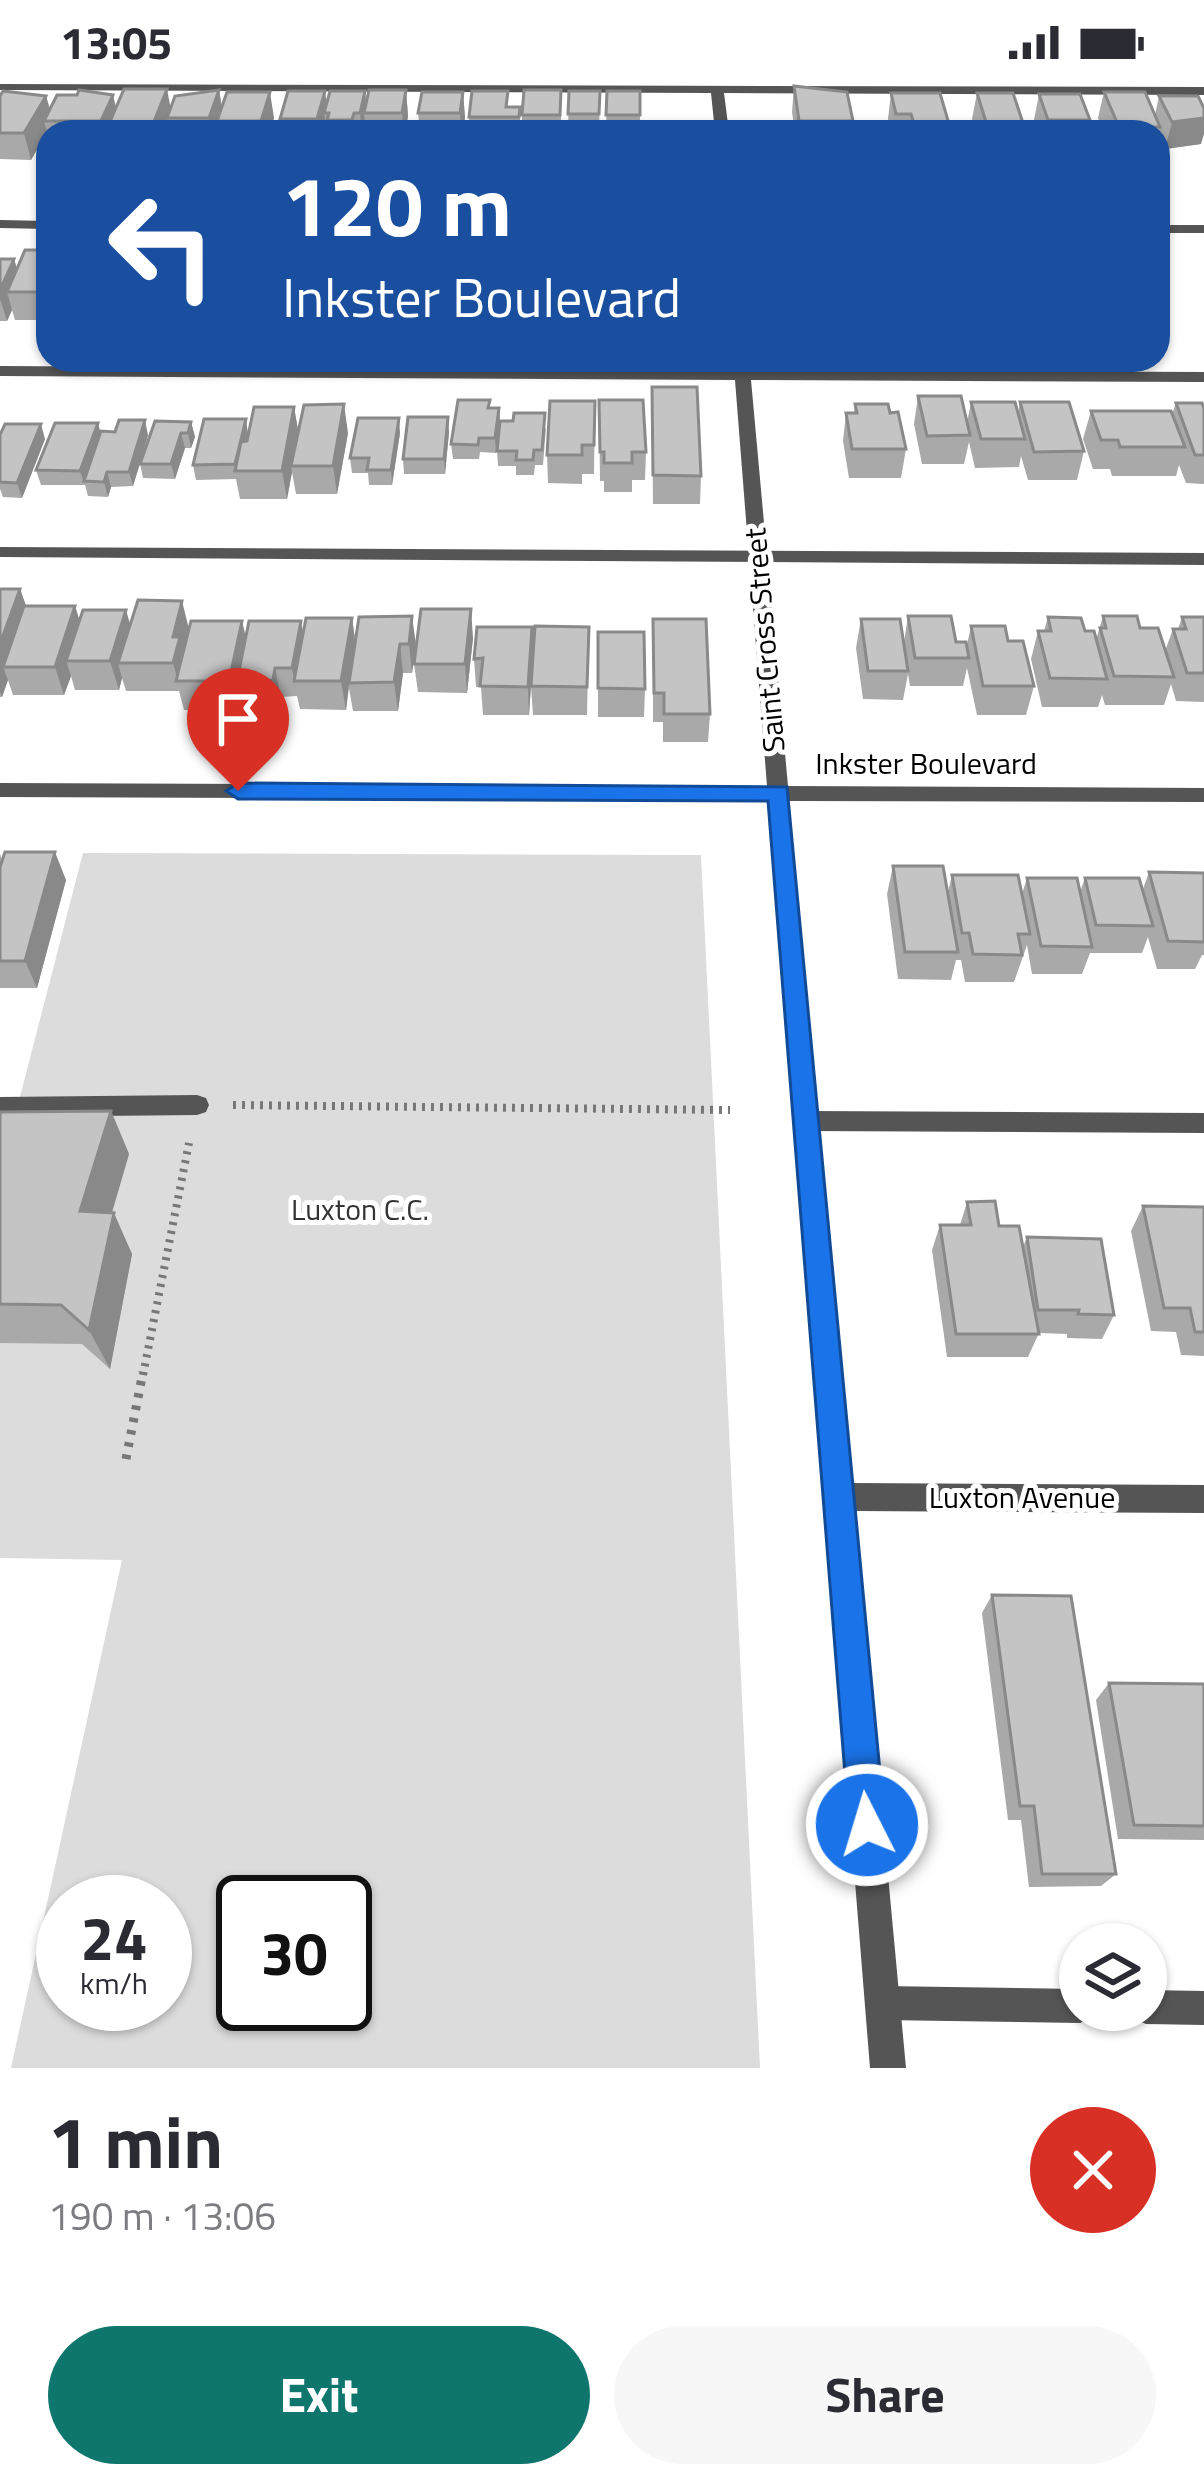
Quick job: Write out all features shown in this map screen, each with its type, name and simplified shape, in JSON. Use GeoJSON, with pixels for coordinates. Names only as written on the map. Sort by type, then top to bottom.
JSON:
{"type":"FeatureCollection","features":[{"type":"Feature","properties":{"kind":"street"},"geometry":{"type":"LineString","coordinates":[[0,86],[1204,91]]}},
{"type":"Feature","properties":{"kind":"street"},"geometry":{"type":"LineString","coordinates":[[717,86],[721,120]]}},
{"type":"Feature","properties":{"kind":"street"},"geometry":{"type":"LineString","coordinates":[[0,224],[36,225]]}},
{"type":"Feature","properties":{"kind":"street"},"geometry":{"type":"LineString","coordinates":[[1170,229],[1204,229]]}},
{"type":"Feature","properties":{"kind":"street"},"geometry":{"type":"LineString","coordinates":[[0,371],[36,371]]}},
{"type":"Feature","properties":{"kind":"street","name":"Saint Cross Street"},"geometry":{"type":"LineString","coordinates":[[742,372],[888,2068]]}},
{"type":"Feature","properties":{"kind":"street"},"geometry":{"type":"LineString","coordinates":[[973,372],[1204,377]]}},
{"type":"Feature","properties":{"kind":"street"},"geometry":{"type":"LineString","coordinates":[[0,552],[1204,559]]}},
{"type":"Feature","properties":{"kind":"street","name":"Inkster Boulevard"},"geometry":{"type":"LineString","coordinates":[[0,790],[1204,795]]}},
{"type":"Feature","properties":{"kind":"street"},"geometry":{"type":"LineString","coordinates":[[0,1107],[197,1105]]}},
{"type":"Feature","properties":{"kind":"street"},"geometry":{"type":"LineString","coordinates":[[807,1121],[1204,1123]]}},
{"type":"Feature","properties":{"kind":"street","name":"Luxton Avenue"},"geometry":{"type":"LineString","coordinates":[[839,1497],[1204,1499]]}},
{"type":"Feature","properties":{"kind":"street"},"geometry":{"type":"LineString","coordinates":[[882,2003],[1059,2006]]}},
{"type":"Feature","properties":{"kind":"street"},"geometry":{"type":"LineString","coordinates":[[1167,2007],[1204,2008]]}},
{"type":"Feature","properties":{"kind":"path"},"geometry":{"type":"LineString","coordinates":[[126,1460],[197,1105],[730,1110]]}},
{"type":"Feature","properties":{"kind":"green space","name":"Luxton C.C."},"geometry":{"type":"Polygon","coordinates":[[[83,853],[701,855],[760,2068],[11,2068],[36,1954],[36,2031],[192,2031],[192,1875],[53,1875],[122,1560],[0,1558],[0,1119],[15,1116],[83,853]]]}},
{"type":"Feature","properties":{"kind":"building"},"geometry":{"type":"Polygon","coordinates":[[[794,86],[847,92],[853,120],[799,120],[794,86]]]}},
{"type":"Feature","properties":{"kind":"building"},"geometry":{"type":"Polygon","coordinates":[[[124,89],[167,89],[155,120],[111,120],[124,89]]]}},
{"type":"Feature","properties":{"kind":"building"},"geometry":{"type":"Polygon","coordinates":[[[79,90],[113,95],[101,120],[44,120],[57,95],[77,95],[79,90]]]}},
{"type":"Feature","properties":{"kind":"building"},"geometry":{"type":"Polygon","coordinates":[[[219,90],[209,118],[167,118],[175,96],[219,90]]]}},
{"type":"Feature","properties":{"kind":"building"},"geometry":{"type":"Polygon","coordinates":[[[369,90],[406,90],[402,113],[364,113],[369,90]]]}},
{"type":"Feature","properties":{"kind":"building"},"geometry":{"type":"Polygon","coordinates":[[[524,90],[561,90],[560,115],[522,115],[524,90]]]}},
{"type":"Feature","properties":{"kind":"building"},"geometry":{"type":"Polygon","coordinates":[[[3,91],[46,96],[24,133],[0,133],[3,91]]]}},
{"type":"Feature","properties":{"kind":"building"},"geometry":{"type":"Polygon","coordinates":[[[288,91],[325,91],[317,119],[280,119],[288,91]]]}},
{"type":"Feature","properties":{"kind":"building"},"geometry":{"type":"Polygon","coordinates":[[[330,91],[365,91],[360,113],[354,113],[352,120],[327,120],[329,113],[324,113],[330,91]]]}},
{"type":"Feature","properties":{"kind":"building"},"geometry":{"type":"Polygon","coordinates":[[[472,91],[508,91],[506,107],[520,107],[519,117],[469,117],[472,91]]]}},
{"type":"Feature","properties":{"kind":"building"},"geometry":{"type":"Polygon","coordinates":[[[569,91],[600,91],[599,114],[568,114],[569,91]]]}},
{"type":"Feature","properties":{"kind":"building"},"geometry":{"type":"Polygon","coordinates":[[[607,91],[640,91],[640,115],[606,115],[607,91]]]}},
{"type":"Feature","properties":{"kind":"building"},"geometry":{"type":"Polygon","coordinates":[[[227,92],[270,92],[261,120],[217,120],[227,92]]]}},
{"type":"Feature","properties":{"kind":"building"},"geometry":{"type":"Polygon","coordinates":[[[422,92],[463,92],[460,113],[418,113],[422,92]]]}},
{"type":"Feature","properties":{"kind":"building"},"geometry":{"type":"Polygon","coordinates":[[[1104,92],[1145,92],[1157,120],[1116,120],[1104,92]]]}},
{"type":"Feature","properties":{"kind":"building"},"geometry":{"type":"Polygon","coordinates":[[[891,93],[940,93],[948,120],[913,120],[911,114],[896,114],[891,93]]]}},
{"type":"Feature","properties":{"kind":"building"},"geometry":{"type":"Polygon","coordinates":[[[977,93],[1013,93],[1022,120],[985,120],[977,93]]]}},
{"type":"Feature","properties":{"kind":"building"},"geometry":{"type":"Polygon","coordinates":[[[1039,94],[1080,94],[1090,120],[1048,120],[1039,94]]]}},
{"type":"Feature","properties":{"kind":"building"},"geometry":{"type":"Polygon","coordinates":[[[1159,96],[1198,96],[1204,118],[1172,122],[1159,96]]]}},
{"type":"Feature","properties":{"kind":"building"},"geometry":{"type":"Polygon","coordinates":[[[25,250],[36,250],[36,292],[7,292],[25,250]]]}},
{"type":"Feature","properties":{"kind":"building"},"geometry":{"type":"Polygon","coordinates":[[[0,259],[14,259],[0,290],[0,259]]]}},
{"type":"Feature","properties":{"kind":"building"},"geometry":{"type":"Polygon","coordinates":[[[652,387],[697,387],[701,476],[653,475],[652,387]]]}},
{"type":"Feature","properties":{"kind":"building"},"geometry":{"type":"Polygon","coordinates":[[[918,396],[961,396],[970,435],[927,436],[918,396]]]}},
{"type":"Feature","properties":{"kind":"building"},"geometry":{"type":"Polygon","coordinates":[[[458,400],[490,400],[488,408],[499,408],[495,438],[479,438],[478,445],[451,444],[458,400]]]}},
{"type":"Feature","properties":{"kind":"building"},"geometry":{"type":"Polygon","coordinates":[[[599,400],[643,400],[646,452],[632,452],[632,463],[604,463],[599,400]]]}},
{"type":"Feature","properties":{"kind":"building"},"geometry":{"type":"Polygon","coordinates":[[[550,401],[595,401],[594,445],[582,445],[582,455],[547,455],[550,401]]]}},
{"type":"Feature","properties":{"kind":"building"},"geometry":{"type":"Polygon","coordinates":[[[971,402],[1015,402],[1025,439],[981,439],[971,402]]]}},
{"type":"Feature","properties":{"kind":"building"},"geometry":{"type":"Polygon","coordinates":[[[1020,402],[1069,402],[1084,451],[1034,452],[1020,402]]]}},
{"type":"Feature","properties":{"kind":"building"},"geometry":{"type":"Polygon","coordinates":[[[1176,403],[1202,403],[1204,455],[1195,455],[1176,403]]]}},
{"type":"Feature","properties":{"kind":"building"},"geometry":{"type":"Polygon","coordinates":[[[344,404],[333,466],[291,466],[304,405],[344,404]]]}},
{"type":"Feature","properties":{"kind":"building"},"geometry":{"type":"Polygon","coordinates":[[[855,404],[888,404],[890,413],[898,412],[906,449],[852,449],[846,413],[857,413],[855,404]]]}},
{"type":"Feature","properties":{"kind":"building"},"geometry":{"type":"Polygon","coordinates":[[[254,407],[294,407],[282,471],[235,471],[254,407]]]}},
{"type":"Feature","properties":{"kind":"building"},"geometry":{"type":"Polygon","coordinates":[[[1091,411],[1171,411],[1185,447],[1120,447],[1118,440],[1101,440],[1091,411]]]}},
{"type":"Feature","properties":{"kind":"building"},"geometry":{"type":"Polygon","coordinates":[[[514,413],[545,413],[542,450],[534,450],[533,460],[516,460],[517,451],[497,451],[500,421],[513,421],[514,413]]]}},
{"type":"Feature","properties":{"kind":"building"},"geometry":{"type":"Polygon","coordinates":[[[408,417],[448,417],[444,459],[403,459],[408,417]]]}},
{"type":"Feature","properties":{"kind":"building"},"geometry":{"type":"Polygon","coordinates":[[[358,418],[399,418],[391,470],[367,470],[369,458],[350,458],[358,418]]]}},
{"type":"Feature","properties":{"kind":"building"},"geometry":{"type":"Polygon","coordinates":[[[204,419],[246,419],[235,464],[193,465],[204,419]]]}},
{"type":"Feature","properties":{"kind":"building"},"geometry":{"type":"Polygon","coordinates":[[[119,420],[145,420],[129,472],[107,472],[104,482],[84,481],[101,431],[115,432],[119,420]]]}},
{"type":"Feature","properties":{"kind":"building"},"geometry":{"type":"Polygon","coordinates":[[[155,421],[191,422],[188,433],[181,433],[171,464],[140,464],[155,421]]]}},
{"type":"Feature","properties":{"kind":"building"},"geometry":{"type":"Polygon","coordinates":[[[55,423],[98,423],[80,471],[36,470],[55,423]]]}},
{"type":"Feature","properties":{"kind":"building"},"geometry":{"type":"Polygon","coordinates":[[[5,424],[41,424],[17,483],[0,482],[0,435],[5,424]]]}},
{"type":"Feature","properties":{"kind":"building"},"geometry":{"type":"Polygon","coordinates":[[[0,589],[20,589],[0,644],[0,589]]]}},
{"type":"Feature","properties":{"kind":"building"},"geometry":{"type":"Polygon","coordinates":[[[138,600],[182,601],[173,637],[180,637],[173,663],[118,663],[138,600]]]}},
{"type":"Feature","properties":{"kind":"building"},"geometry":{"type":"Polygon","coordinates":[[[24,606],[75,606],[55,667],[3,667],[24,606]]]}},
{"type":"Feature","properties":{"kind":"building"},"geometry":{"type":"Polygon","coordinates":[[[421,609],[471,609],[465,664],[414,664],[421,609]]]}},
{"type":"Feature","properties":{"kind":"building"},"geometry":{"type":"Polygon","coordinates":[[[83,610],[126,610],[110,661],[66,661],[83,610]]]}},
{"type":"Feature","properties":{"kind":"building"},"geometry":{"type":"Polygon","coordinates":[[[412,616],[409,644],[400,644],[394,682],[349,683],[359,617],[412,616]]]}},
{"type":"Feature","properties":{"kind":"building"},"geometry":{"type":"Polygon","coordinates":[[[908,616],[951,616],[956,642],[966,642],[969,658],[915,658],[908,616]]]}},
{"type":"Feature","properties":{"kind":"building"},"geometry":{"type":"Polygon","coordinates":[[[1103,616],[1137,616],[1140,628],[1158,628],[1174,677],[1114,676],[1100,628],[1106,628],[1103,616]]]}},
{"type":"Feature","properties":{"kind":"building"},"geometry":{"type":"Polygon","coordinates":[[[1048,617],[1081,618],[1085,631],[1094,631],[1107,679],[1050,678],[1038,631],[1051,631],[1048,617]]]}},
{"type":"Feature","properties":{"kind":"building"},"geometry":{"type":"Polygon","coordinates":[[[1182,617],[1204,617],[1204,673],[1187,673],[1173,629],[1186,629],[1182,617]]]}},
{"type":"Feature","properties":{"kind":"building"},"geometry":{"type":"Polygon","coordinates":[[[306,618],[352,618],[341,681],[294,681],[306,618]]]}},
{"type":"Feature","properties":{"kind":"building"},"geometry":{"type":"Polygon","coordinates":[[[653,619],[706,619],[710,714],[664,714],[664,693],[654,693],[653,619]]]}},
{"type":"Feature","properties":{"kind":"building"},"geometry":{"type":"Polygon","coordinates":[[[861,619],[900,619],[908,671],[868,671],[861,619]]]}},
{"type":"Feature","properties":{"kind":"building"},"geometry":{"type":"Polygon","coordinates":[[[191,621],[242,621],[229,681],[176,681],[191,621]]]}},
{"type":"Feature","properties":{"kind":"building"},"geometry":{"type":"Polygon","coordinates":[[[249,621],[301,621],[292,668],[275,668],[273,680],[237,681],[249,621]]]}},
{"type":"Feature","properties":{"kind":"building"},"geometry":{"type":"Polygon","coordinates":[[[535,626],[589,627],[587,687],[531,686],[535,626]]]}},
{"type":"Feature","properties":{"kind":"building"},"geometry":{"type":"Polygon","coordinates":[[[971,626],[1005,626],[1008,641],[1023,641],[1034,686],[983,686],[971,626]]]}},
{"type":"Feature","properties":{"kind":"building"},"geometry":{"type":"Polygon","coordinates":[[[477,627],[532,627],[528,687],[480,686],[483,658],[474,659],[477,627]]]}},
{"type":"Feature","properties":{"kind":"building"},"geometry":{"type":"Polygon","coordinates":[[[598,632],[644,632],[645,689],[598,688],[598,632]]]}},
{"type":"Feature","properties":{"kind":"building"},"geometry":{"type":"Polygon","coordinates":[[[5,852],[55,852],[25,961],[0,961],[0,867],[5,852]]]}},
{"type":"Feature","properties":{"kind":"building"},"geometry":{"type":"Polygon","coordinates":[[[893,866],[943,866],[958,952],[905,952],[893,866]]]}},
{"type":"Feature","properties":{"kind":"building"},"geometry":{"type":"Polygon","coordinates":[[[1149,872],[1204,873],[1204,942],[1168,941],[1149,872]]]}},
{"type":"Feature","properties":{"kind":"building"},"geometry":{"type":"Polygon","coordinates":[[[952,875],[1018,875],[1030,934],[1018,934],[1022,955],[973,954],[969,933],[962,933],[952,875]]]}},
{"type":"Feature","properties":{"kind":"building"},"geometry":{"type":"Polygon","coordinates":[[[1027,878],[1077,878],[1092,947],[1041,946],[1027,878]]]}},
{"type":"Feature","properties":{"kind":"building"},"geometry":{"type":"Polygon","coordinates":[[[1085,878],[1139,878],[1153,926],[1096,925],[1085,878]]]}},
{"type":"Feature","properties":{"kind":"building"},"geometry":{"type":"Polygon","coordinates":[[[111,1111],[80,1211],[114,1213],[89,1330],[61,1305],[0,1304],[0,1112],[111,1111]]]}},
{"type":"Feature","properties":{"kind":"building"},"geometry":{"type":"Polygon","coordinates":[[[995,1201],[999,1226],[1019,1226],[1039,1334],[956,1334],[940,1225],[971,1225],[967,1202],[995,1201]]]}},
{"type":"Feature","properties":{"kind":"building"},"geometry":{"type":"Polygon","coordinates":[[[1143,1206],[1204,1207],[1204,1332],[1195,1332],[1190,1308],[1164,1308],[1143,1206]]]}},
{"type":"Feature","properties":{"kind":"building"},"geometry":{"type":"Polygon","coordinates":[[[1027,1237],[1101,1239],[1114,1315],[1038,1310],[1027,1237]]]}},
{"type":"Feature","properties":{"kind":"building"},"geometry":{"type":"Polygon","coordinates":[[[992,1595],[1071,1596],[1116,1874],[1042,1874],[1034,1806],[1020,1806],[992,1595]]]}},
{"type":"Feature","properties":{"kind":"building"},"geometry":{"type":"Polygon","coordinates":[[[1109,1683],[1204,1684],[1204,1826],[1134,1825],[1109,1683]]]}},
{"type":"Feature","properties":{"kind":"route"},"geometry":{"type":"LineString","coordinates":[[238,791],[779,793],[867,1825]]}}]}
